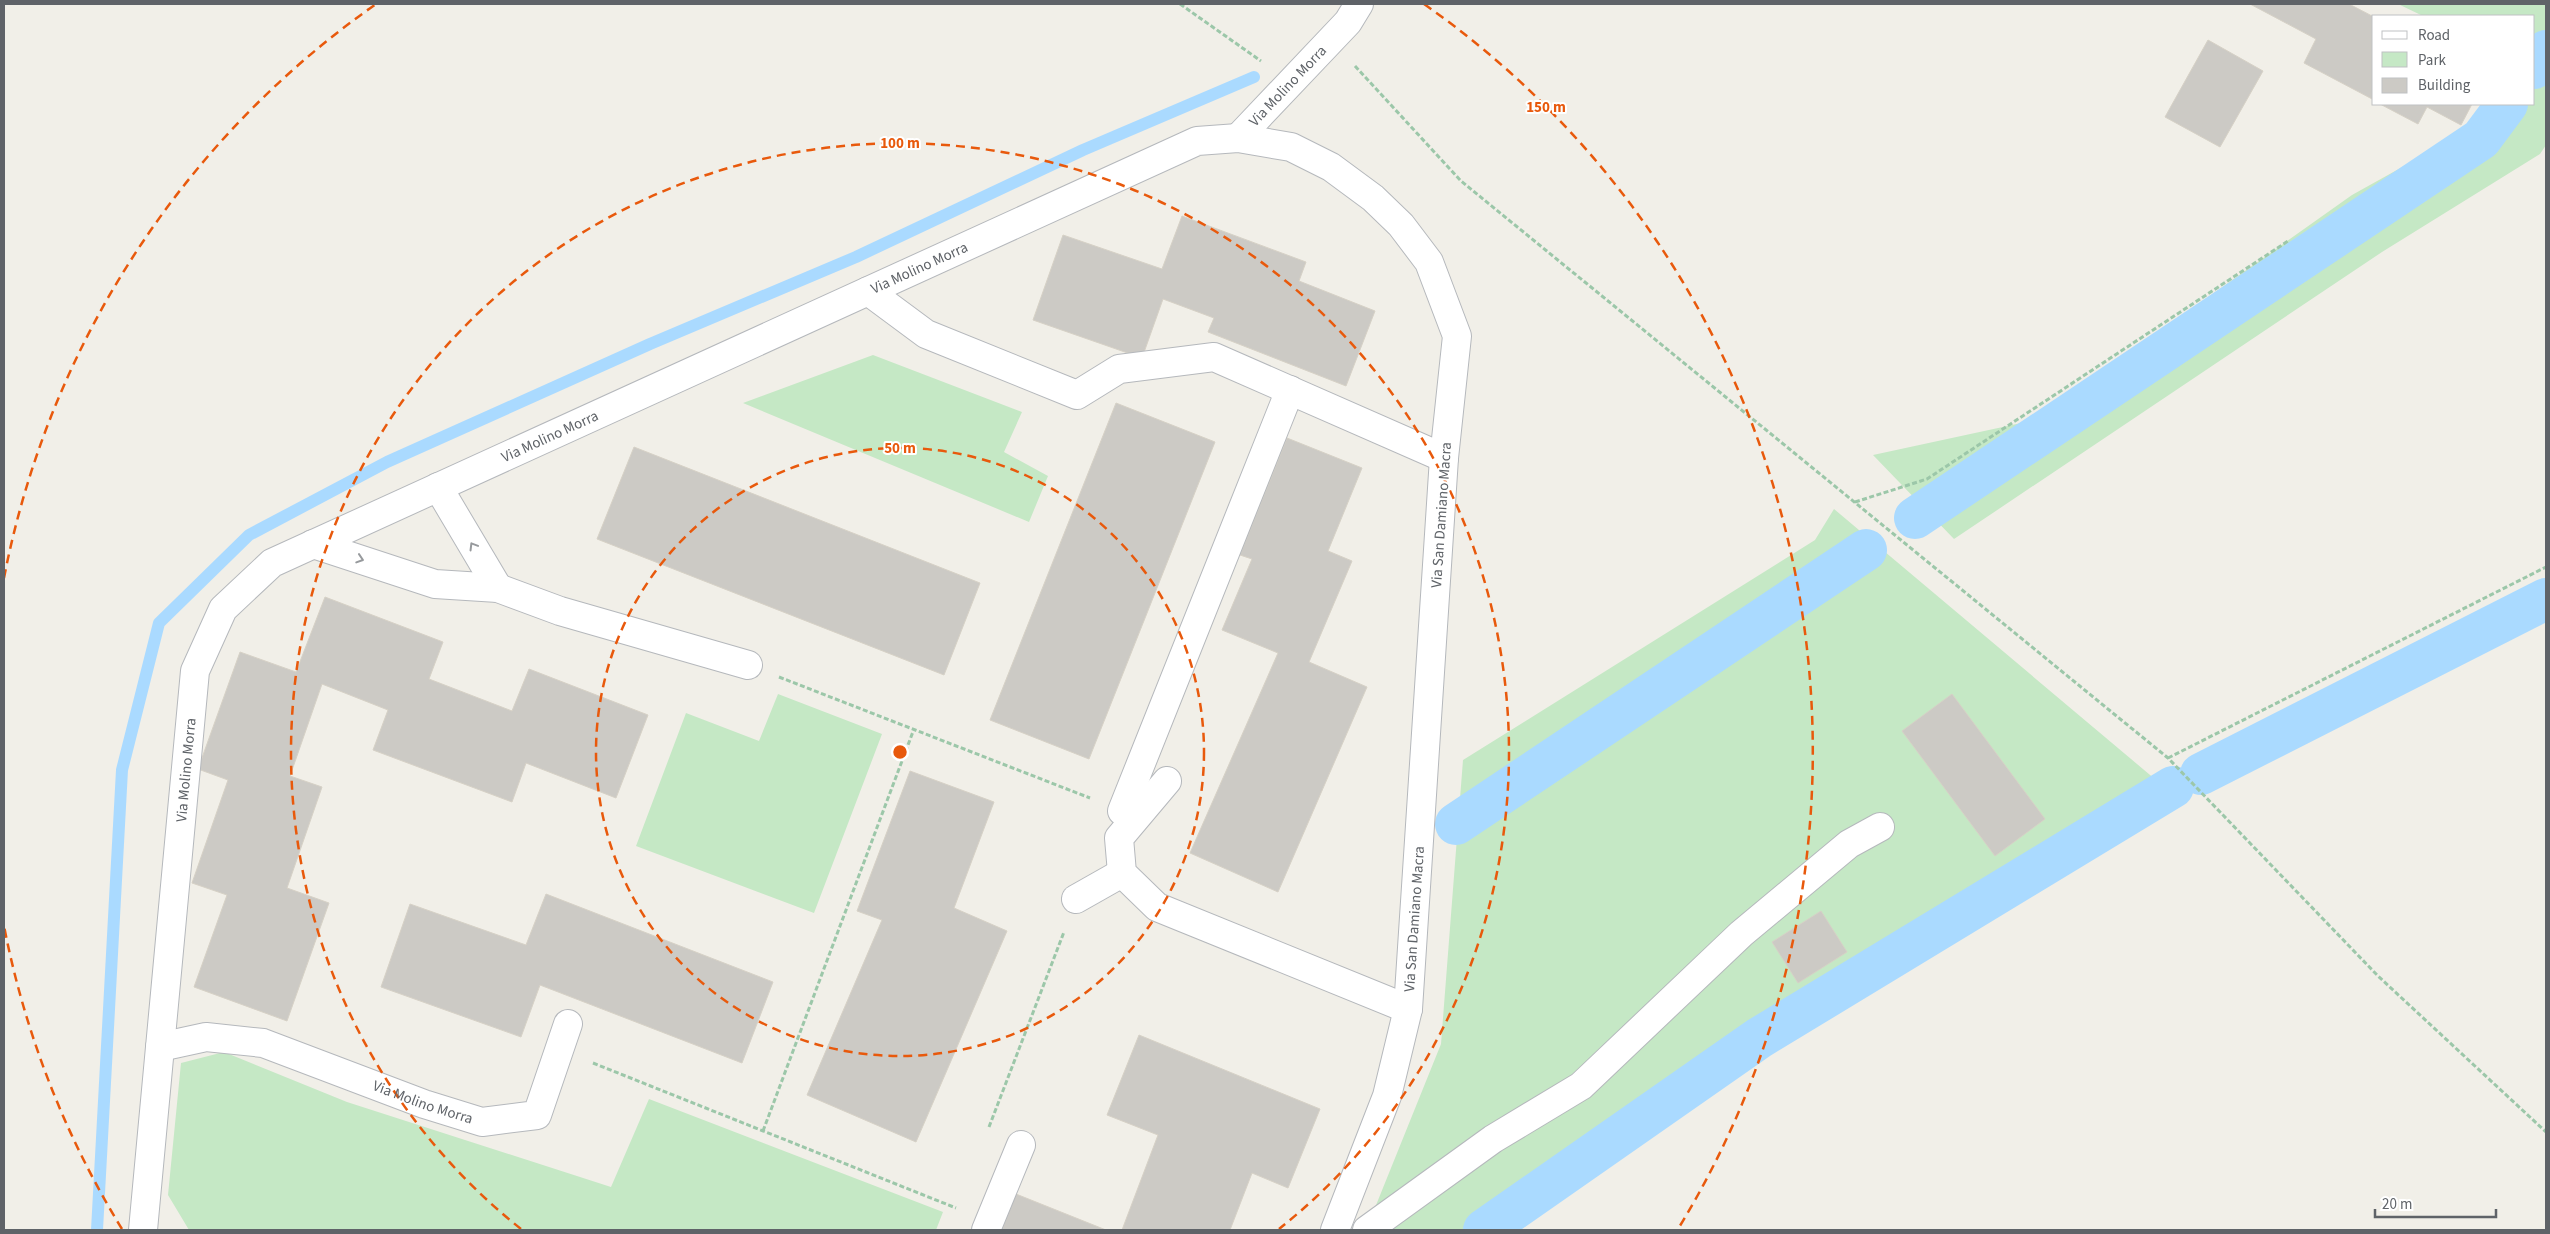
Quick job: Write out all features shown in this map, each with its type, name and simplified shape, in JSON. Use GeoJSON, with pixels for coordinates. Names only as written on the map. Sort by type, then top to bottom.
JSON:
{"type":"FeatureCollection","features":[{"type":"Feature","properties":{"kind":"street","name":"Via Molino Morra"},"geometry":{"type":"LineString","coordinates":[[143,1230],[194,672],[223,609],[272,563],[1197,141],[1238,138],[1348,22],[1358,4]]}},
{"type":"Feature","properties":{"kind":"street","name":"Via San Damiano Macra"},"geometry":{"type":"LineString","coordinates":[[1238,138],[1291,147],[1331,167],[1373,198],[1401,225],[1429,262],[1457,336],[1444,458],[1408,1009],[1387,1096],[1335,1230]]}},
{"type":"Feature","properties":{"kind":"street"},"geometry":{"type":"LineString","coordinates":[[868,291],[926,334],[1077,395],[1119,369],[1214,357],[1444,458]]}},
{"type":"Feature","properties":{"kind":"street"},"geometry":{"type":"LineString","coordinates":[[1076,899],[1122,873],[1119,838],[1121,810],[1290,390]]}},
{"type":"Feature","properties":{"kind":"street"},"geometry":{"type":"LineString","coordinates":[[438,487],[498,588]]}},
{"type":"Feature","properties":{"kind":"street"},"geometry":{"type":"LineString","coordinates":[[313,544],[435,584],[498,588],[560,610],[748,665]]}},
{"type":"Feature","properties":{"kind":"street"},"geometry":{"type":"LineString","coordinates":[[1121,810],[1167,781]]}},
{"type":"Feature","properties":{"kind":"street"},"geometry":{"type":"LineString","coordinates":[[1367,1230],[1493,1138],[1582,1086],[1741,934],[1849,844],[1880,827]]}},
{"type":"Feature","properties":{"kind":"street","name":"Via San Damiano Macra"},"geometry":{"type":"LineString","coordinates":[[1122,873],[1157,907],[1408,1009]]}},
{"type":"Feature","properties":{"kind":"street","name":"Via Molino Morra"},"geometry":{"type":"LineString","coordinates":[[160,1047],[206,1037],[263,1043],[424,1104],[482,1122],[537,1116],[568,1024]]}},
{"type":"Feature","properties":{"kind":"street"},"geometry":{"type":"LineString","coordinates":[[986,1230],[1021,1145]]}},
{"type":"Feature","properties":{"kind":"path"},"geometry":{"type":"LineString","coordinates":[[1180,4],[1291,82]]}},
{"type":"Feature","properties":{"kind":"path"},"geometry":{"type":"LineString","coordinates":[[1331,40],[1461,181],[2168,758],[2378,976],[2546,1132]]}},
{"type":"Feature","properties":{"kind":"path"},"geometry":{"type":"LineString","coordinates":[[1855,502],[1927,479],[2288,241]]}},
{"type":"Feature","properties":{"kind":"path"},"geometry":{"type":"LineString","coordinates":[[2168,758],[2546,566]]}},
{"type":"Feature","properties":{"kind":"path"},"geometry":{"type":"LineString","coordinates":[[748,665],[1121,810]]}},
{"type":"Feature","properties":{"kind":"path"},"geometry":{"type":"LineString","coordinates":[[763,1131],[914,729]]}},
{"type":"Feature","properties":{"kind":"path"},"geometry":{"type":"LineString","coordinates":[[985,1136],[1076,899]]}},
{"type":"Feature","properties":{"kind":"path"},"geometry":{"type":"LineString","coordinates":[[560,1050],[957,1209]]}},
{"type":"Feature","properties":{"kind":"path"},"geometry":{"type":"LineString","coordinates":[[955,1216],[961,1200]]}},
{"type":"Feature","properties":{"kind":"green space"},"geometry":{"type":"Polygon","coordinates":[[[2398,4],[2546,4],[2546,145],[2540,154],[2382,252],[1954,539],[1873,455],[2035,420],[2352,195],[2476,126],[2488,105],[2535,105],[2535,15],[2421,15],[2398,4]]]}},
{"type":"Feature","properties":{"kind":"green space"},"geometry":{"type":"Polygon","coordinates":[[[873,355],[1022,412],[1004,452],[1048,476],[1029,522],[743,403],[873,355]]]}},
{"type":"Feature","properties":{"kind":"green space"},"geometry":{"type":"Polygon","coordinates":[[[1834,509],[2156,780],[1857,968],[1462,1230],[1366,1230],[1441,1044],[1463,760],[1815,540],[1834,509]]]}},
{"type":"Feature","properties":{"kind":"green space"},"geometry":{"type":"Polygon","coordinates":[[[778,694],[882,734],[814,913],[636,846],[686,713],[759,741],[778,694]]]}},
{"type":"Feature","properties":{"kind":"green space"},"geometry":{"type":"Polygon","coordinates":[[[224,1052],[347,1102],[611,1187],[649,1099],[943,1212],[936,1230],[189,1230],[168,1195],[181,1063],[224,1052]]]}},
{"type":"Feature","properties":{"kind":"building"},"geometry":{"type":"Polygon","coordinates":[[[2250,4],[2349,4],[2372,16],[2372,99],[2304,63],[2316,39],[2250,4]]]}},
{"type":"Feature","properties":{"kind":"building"},"geometry":{"type":"Polygon","coordinates":[[[2208,40],[2263,71],[2220,147],[2165,117],[2208,40]]]}},
{"type":"Feature","properties":{"kind":"building"},"geometry":{"type":"Polygon","coordinates":[[[2382,105],[2471,105],[2461,125],[2427,107],[2418,124],[2382,105]]]}},
{"type":"Feature","properties":{"kind":"building"},"geometry":{"type":"Polygon","coordinates":[[[1182,216],[1306,262],[1299,281],[1375,311],[1346,386],[1208,332],[1214,318],[1163,299],[1142,358],[1033,320],[1063,235],[1162,269],[1182,216]]]}},
{"type":"Feature","properties":{"kind":"building"},"geometry":{"type":"Polygon","coordinates":[[[1116,403],[1215,442],[1089,759],[990,720],[1116,403]]]}},
{"type":"Feature","properties":{"kind":"building"},"geometry":{"type":"Polygon","coordinates":[[[1287,438],[1362,468],[1328,551],[1352,561],[1309,662],[1367,687],[1278,892],[1190,853],[1278,653],[1222,630],[1252,559],[1240,555],[1287,438]]]}},
{"type":"Feature","properties":{"kind":"building"},"geometry":{"type":"Polygon","coordinates":[[[634,447],[980,583],[944,675],[597,539],[634,447]]]}},
{"type":"Feature","properties":{"kind":"building"},"geometry":{"type":"Polygon","coordinates":[[[325,597],[443,642],[429,679],[512,711],[529,669],[648,715],[616,798],[526,763],[512,802],[373,750],[388,710],[322,684],[290,776],[322,787],[287,888],[329,903],[287,1021],[194,987],[227,895],[192,883],[228,780],[198,769],[240,652],[296,672],[325,597]]]}},
{"type":"Feature","properties":{"kind":"building"},"geometry":{"type":"Polygon","coordinates":[[[1952,694],[2045,819],[1995,856],[1902,731],[1952,694]]]}},
{"type":"Feature","properties":{"kind":"building"},"geometry":{"type":"Polygon","coordinates":[[[910,771],[994,802],[954,908],[1007,931],[916,1142],[807,1095],[882,920],[857,911],[910,771]]]}},
{"type":"Feature","properties":{"kind":"building"},"geometry":{"type":"Polygon","coordinates":[[[546,894],[773,982],[742,1063],[540,985],[521,1037],[381,987],[410,904],[526,945],[546,894]]]}},
{"type":"Feature","properties":{"kind":"building"},"geometry":{"type":"Polygon","coordinates":[[[1821,911],[1847,952],[1798,983],[1772,942],[1821,911]]]}},
{"type":"Feature","properties":{"kind":"building"},"geometry":{"type":"Polygon","coordinates":[[[1139,1035],[1320,1109],[1288,1188],[1252,1173],[1230,1230],[1122,1230],[1158,1135],[1107,1115],[1139,1035]]]}},
{"type":"Feature","properties":{"kind":"building"},"geometry":{"type":"Polygon","coordinates":[[[1016,1194],[1106,1230],[1002,1230],[1016,1194]]]}},
{"type":"Feature","properties":{"kind":"waterway"},"geometry":{"type":"LineString","coordinates":[[2535,67],[2546,51]]}},
{"type":"Feature","properties":{"kind":"waterway"},"geometry":{"type":"LineString","coordinates":[[97,1230],[122,770],[159,623],[249,535],[387,462],[650,344],[856,257],[1083,150],[1254,77]]}},
{"type":"Feature","properties":{"kind":"waterway"},"geometry":{"type":"LineString","coordinates":[[1915,518],[2481,139],[2506,105]]}},
{"type":"Feature","properties":{"kind":"waterway"},"geometry":{"type":"LineString","coordinates":[[1456,824],[1866,550]]}},
{"type":"Feature","properties":{"kind":"waterway"},"geometry":{"type":"LineString","coordinates":[[2201,774],[2546,599]]}},
{"type":"Feature","properties":{"kind":"waterway"},"geometry":{"type":"LineString","coordinates":[[1484,1230],[1759,1038],[2173,787]]}}]}
